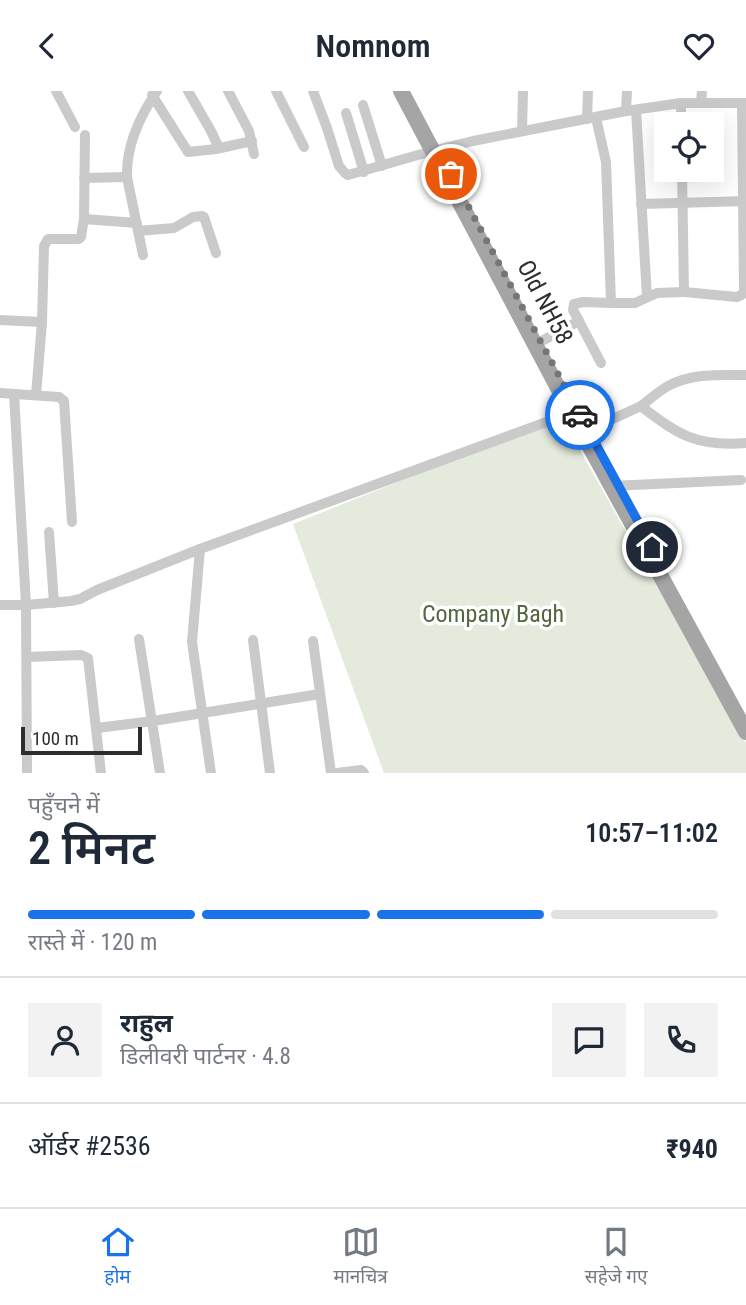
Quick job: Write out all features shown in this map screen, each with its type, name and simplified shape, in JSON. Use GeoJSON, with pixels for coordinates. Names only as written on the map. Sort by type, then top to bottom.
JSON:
{"type":"FeatureCollection","features":[{"type":"Feature","properties":{"kind":"main road","name":"Old NH58"},"geometry":{"type":"LineString","coordinates":[[401,91],[542,348],[746,732]]}},
{"type":"Feature","properties":{"kind":"main road","name":"Old NH58"},"geometry":{"type":"LineString","coordinates":[[408,91],[435,150]]}},
{"type":"Feature","properties":{"kind":"main road","name":"Old NH58"},"geometry":{"type":"LineString","coordinates":[[542,348],[571,413],[585,431]]}},
{"type":"Feature","properties":{"kind":"main road","name":"Old NH58"},"geometry":{"type":"LineString","coordinates":[[615,486],[746,718]]}},
{"type":"Feature","properties":{"kind":"street"},"geometry":{"type":"LineString","coordinates":[[56,91],[75,127]]}},
{"type":"Feature","properties":{"kind":"street"},"geometry":{"type":"LineString","coordinates":[[188,91],[219,148]]}},
{"type":"Feature","properties":{"kind":"street"},"geometry":{"type":"LineString","coordinates":[[228,91],[243,117],[254,154]]}},
{"type":"Feature","properties":{"kind":"street"},"geometry":{"type":"LineString","coordinates":[[276,91],[304,147]]}},
{"type":"Feature","properties":{"kind":"street"},"geometry":{"type":"LineString","coordinates":[[313,91],[339,166],[348,175],[435,150],[631,110],[681,103],[702,96],[744,103],[743,294],[737,297],[662,292],[635,303],[574,304],[573,310],[601,363]]}},
{"type":"Feature","properties":{"kind":"street"},"geometry":{"type":"LineString","coordinates":[[522,131],[523,91]]}},
{"type":"Feature","properties":{"kind":"street"},"geometry":{"type":"LineString","coordinates":[[588,91],[592,118],[606,162],[611,303]]}},
{"type":"Feature","properties":{"kind":"street"},"geometry":{"type":"LineString","coordinates":[[627,91],[641,204],[647,297]]}},
{"type":"Feature","properties":{"kind":"street"},"geometry":{"type":"LineString","coordinates":[[153,93],[188,152],[252,141]]}},
{"type":"Feature","properties":{"kind":"street"},"geometry":{"type":"LineString","coordinates":[[143,255],[127,167],[134,133],[153,93]]}},
{"type":"Feature","properties":{"kind":"street"},"geometry":{"type":"LineString","coordinates":[[681,103],[681,112]]}},
{"type":"Feature","properties":{"kind":"street"},"geometry":{"type":"LineString","coordinates":[[363,105],[382,166]]}},
{"type":"Feature","properties":{"kind":"street"},"geometry":{"type":"LineString","coordinates":[[346,113],[364,172]]}},
{"type":"Feature","properties":{"kind":"street"},"geometry":{"type":"LineString","coordinates":[[36,395],[46,241],[79,239],[82,234],[85,135]]}},
{"type":"Feature","properties":{"kind":"street"},"geometry":{"type":"LineString","coordinates":[[84,178],[127,177]]}},
{"type":"Feature","properties":{"kind":"street"},"geometry":{"type":"LineString","coordinates":[[682,182],[684,292]]}},
{"type":"Feature","properties":{"kind":"street"},"geometry":{"type":"LineString","coordinates":[[641,204],[745,201]]}},
{"type":"Feature","properties":{"kind":"street"},"geometry":{"type":"LineString","coordinates":[[84,219],[137,227],[174,228],[193,217],[202,216],[216,253]]}},
{"type":"Feature","properties":{"kind":"street"},"geometry":{"type":"LineString","coordinates":[[0,320],[42,321]]}},
{"type":"Feature","properties":{"kind":"street"},"geometry":{"type":"LineString","coordinates":[[542,348],[579,321]]}},
{"type":"Feature","properties":{"kind":"street"},"geometry":{"type":"LineString","coordinates":[[585,431],[641,406],[666,387],[687,378],[746,375]]}},
{"type":"Feature","properties":{"kind":"street"},"geometry":{"type":"LineString","coordinates":[[0,393],[59,397],[64,401],[72,522]]}},
{"type":"Feature","properties":{"kind":"street"},"geometry":{"type":"LineString","coordinates":[[14,394],[26,605],[27,773]]}},
{"type":"Feature","properties":{"kind":"street"},"geometry":{"type":"LineString","coordinates":[[641,406],[671,429],[695,440],[746,443]]}},
{"type":"Feature","properties":{"kind":"street"},"geometry":{"type":"LineString","coordinates":[[0,605],[80,599],[200,549],[571,413]]}},
{"type":"Feature","properties":{"kind":"street"},"geometry":{"type":"LineString","coordinates":[[615,486],[741,480]]}},
{"type":"Feature","properties":{"kind":"street"},"geometry":{"type":"LineString","coordinates":[[49,533],[54,603]]}},
{"type":"Feature","properties":{"kind":"street"},"geometry":{"type":"LineString","coordinates":[[200,549],[192,642],[211,773]]}},
{"type":"Feature","properties":{"kind":"street"},"geometry":{"type":"LineString","coordinates":[[139,639],[160,773]]}},
{"type":"Feature","properties":{"kind":"street"},"geometry":{"type":"LineString","coordinates":[[253,640],[270,773]]}},
{"type":"Feature","properties":{"kind":"street"},"geometry":{"type":"LineString","coordinates":[[313,641],[331,773]]}},
{"type":"Feature","properties":{"kind":"street"},"geometry":{"type":"LineString","coordinates":[[27,657],[81,655],[88,658],[102,773]]}},
{"type":"Feature","properties":{"kind":"street"},"geometry":{"type":"LineString","coordinates":[[97,728],[320,694]]}},
{"type":"Feature","properties":{"kind":"street"},"geometry":{"type":"LineString","coordinates":[[337,773],[361,770],[365,773]]}},
{"type":"Feature","properties":{"kind":"green space","name":"Company Bagh"},"geometry":{"type":"Polygon","coordinates":[[[561,417],[746,743],[746,773],[384,773],[293,524],[561,417]]]}},
{"type":"Feature","properties":{"kind":"way so far"},"geometry":{"type":"LineString","coordinates":[[451,174],[580,415]]}},
{"type":"Feature","properties":{"kind":"route"},"geometry":{"type":"LineString","coordinates":[[580,415],[652,547]]}}]}
